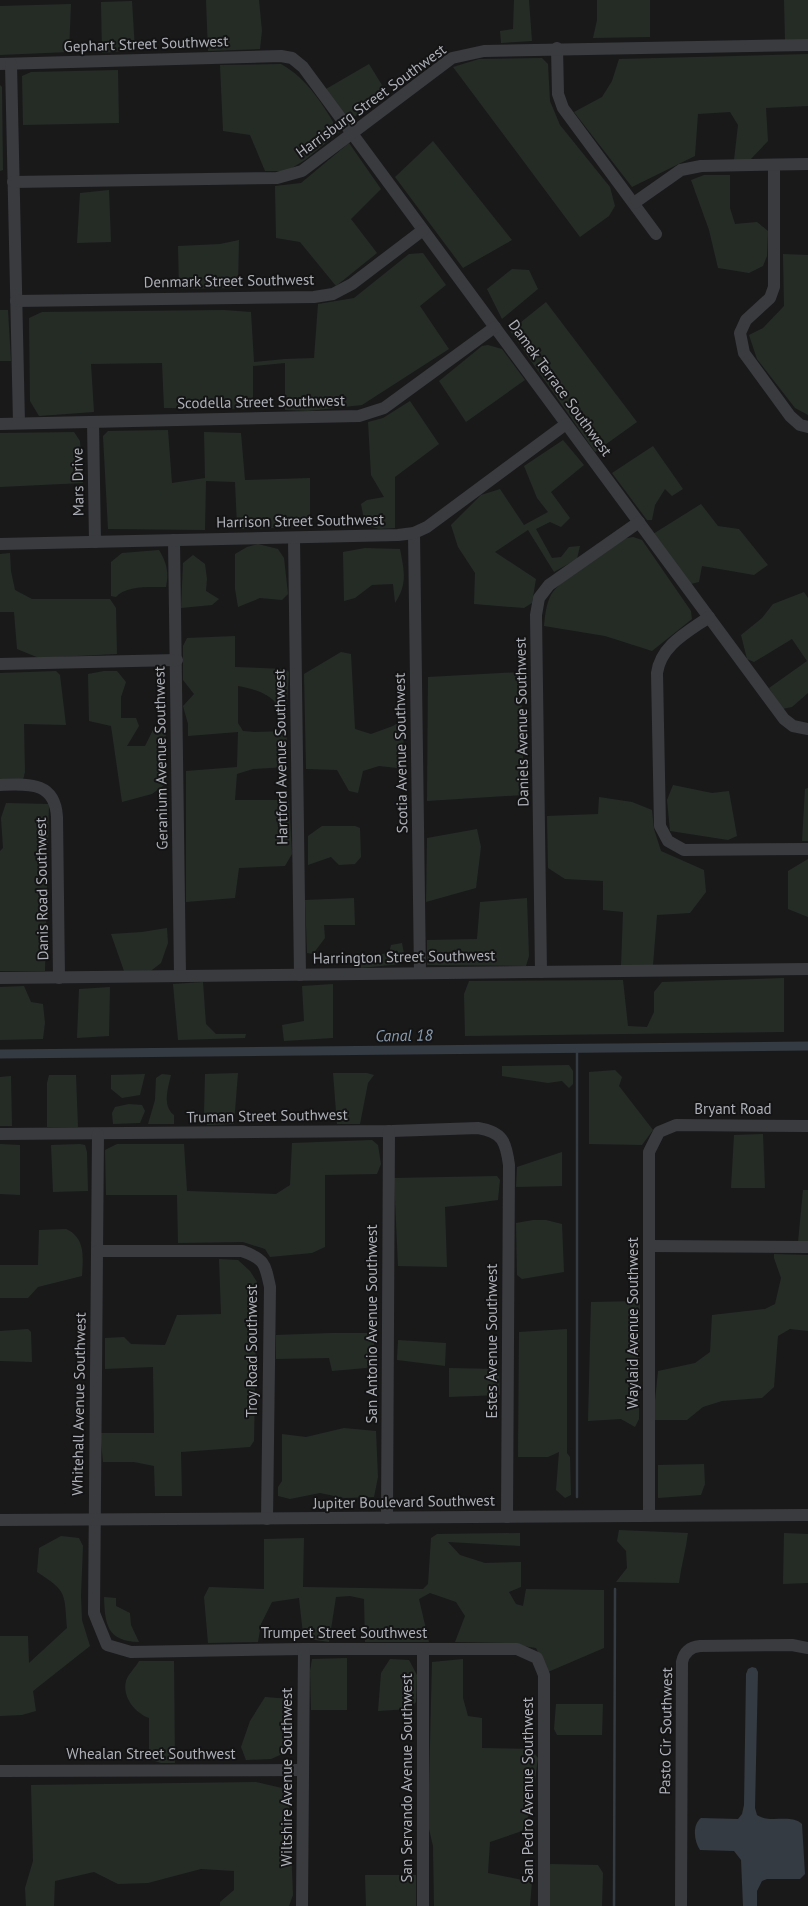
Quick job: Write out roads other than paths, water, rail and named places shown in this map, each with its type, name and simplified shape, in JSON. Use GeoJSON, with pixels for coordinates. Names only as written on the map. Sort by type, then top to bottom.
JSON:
{"type":"FeatureCollection","features":[{"type":"Feature","properties":{"kind":"street","name":"Harrisburg Street Southwest"},"geometry":{"type":"LineString","coordinates":[[13,182],[277,178],[302,171],[452,58],[484,51],[557,48],[808,45]]}},
{"type":"Feature","properties":{"kind":"street"},"geometry":{"type":"LineString","coordinates":[[557,48],[558,94],[563,108],[656,234]]}},
{"type":"Feature","properties":{"kind":"street","name":"Gephart Street Southwest"},"geometry":{"type":"LineString","coordinates":[[5,64],[281,56],[292,58]]}},
{"type":"Feature","properties":{"kind":"street","name":"Damek Terrace Southwest"},"geometry":{"type":"LineString","coordinates":[[292,58],[303,67],[784,719],[793,726],[808,729]]}},
{"type":"Feature","properties":{"kind":"street"},"geometry":{"type":"LineString","coordinates":[[5,64],[13,182],[19,423]]}},
{"type":"Feature","properties":{"kind":"street"},"geometry":{"type":"LineString","coordinates":[[634,203],[681,170],[701,166],[808,164]]}},
{"type":"Feature","properties":{"kind":"street"},"geometry":{"type":"LineString","coordinates":[[774,165],[774,287],[770,298],[746,320],[740,333],[744,353],[749,360],[790,416],[800,425],[808,427]]}},
{"type":"Feature","properties":{"kind":"street","name":"Denmark Street Southwest"},"geometry":{"type":"LineString","coordinates":[[16,301],[314,297],[333,294],[352,284],[423,230]]}},
{"type":"Feature","properties":{"kind":"street","name":"Scodella Street Southwest"},"geometry":{"type":"LineString","coordinates":[[0,424],[359,416],[384,408],[495,327]]}},
{"type":"Feature","properties":{"kind":"street","name":"Mars Drive"},"geometry":{"type":"LineString","coordinates":[[93,422],[95,542]]}},
{"type":"Feature","properties":{"kind":"street","name":"Harrison Street Southwest"},"geometry":{"type":"LineString","coordinates":[[0,544],[294,538],[414,533],[427,527],[566,424]]}},
{"type":"Feature","properties":{"kind":"street","name":"Daniels Avenue Southwest"},"geometry":{"type":"LineString","coordinates":[[541,972],[536,616],[539,598],[549,585],[639,522]]}},
{"type":"Feature","properties":{"kind":"street","name":"Scotia Avenue Southwest"},"geometry":{"type":"LineString","coordinates":[[414,533],[420,973]]}},
{"type":"Feature","properties":{"kind":"street","name":"Hartford Avenue Southwest"},"geometry":{"type":"LineString","coordinates":[[294,538],[300,975]]}},
{"type":"Feature","properties":{"kind":"street","name":"Geranium Avenue Southwest"},"geometry":{"type":"LineString","coordinates":[[174,540],[180,975]]}},
{"type":"Feature","properties":{"kind":"street"},"geometry":{"type":"LineString","coordinates":[[709,617],[671,645],[660,659],[657,673],[660,826],[668,841],[684,850],[808,849]]}},
{"type":"Feature","properties":{"kind":"street"},"geometry":{"type":"LineString","coordinates":[[0,664],[176,660]]}},
{"type":"Feature","properties":{"kind":"street","name":"Danis Road Southwest"},"geometry":{"type":"LineString","coordinates":[[0,785],[30,784],[44,789],[54,801],[57,817],[59,978]]}},
{"type":"Feature","properties":{"kind":"street","name":"Harrington Street Southwest"},"geometry":{"type":"LineString","coordinates":[[0,978],[808,969]]}},
{"type":"Feature","properties":{"kind":"street","name":"Bryant Road"},"geometry":{"type":"LineString","coordinates":[[659,1132],[676,1125],[808,1126]]}},
{"type":"Feature","properties":{"kind":"street","name":"Truman Street Southwest"},"geometry":{"type":"LineString","coordinates":[[0,1134],[389,1131],[478,1128],[490,1130],[502,1137],[509,1165]]}},
{"type":"Feature","properties":{"kind":"street","name":"San Antonio Avenue Southwest"},"geometry":{"type":"LineString","coordinates":[[387,1518],[389,1131]]}},
{"type":"Feature","properties":{"kind":"street","name":"Waylaid Avenue Southwest"},"geometry":{"type":"LineString","coordinates":[[649,1516],[649,1152],[659,1132]]}},
{"type":"Feature","properties":{"kind":"street","name":"Whitehall Avenue Southwest"},"geometry":{"type":"LineString","coordinates":[[98,1134],[94,1613],[106,1645],[131,1652]]}},
{"type":"Feature","properties":{"kind":"street","name":"Estes Avenue Southwest"},"geometry":{"type":"LineString","coordinates":[[507,1517],[509,1165]]}},
{"type":"Feature","properties":{"kind":"street"},"geometry":{"type":"LineString","coordinates":[[650,1246],[808,1247]]}},
{"type":"Feature","properties":{"kind":"street","name":"Troy Road Southwest"},"geometry":{"type":"LineString","coordinates":[[97,1251],[242,1251],[258,1257],[266,1268],[270,1287],[267,1519]]}},
{"type":"Feature","properties":{"kind":"street","name":"Jupiter Boulevard Southwest"},"geometry":{"type":"LineString","coordinates":[[0,1520],[808,1515]]}},
{"type":"Feature","properties":{"kind":"street","name":"Pasto Cir Southwest"},"geometry":{"type":"LineString","coordinates":[[681,1906],[682,1662],[685,1653],[693,1647],[700,1646],[792,1645],[808,1648]]}},
{"type":"Feature","properties":{"kind":"street","name":"Trumpet Street Southwest"},"geometry":{"type":"LineString","coordinates":[[131,1652],[304,1649],[517,1649],[537,1658],[544,1675]]}},
{"type":"Feature","properties":{"kind":"street","name":"Wiltshire Avenue Southwest"},"geometry":{"type":"LineString","coordinates":[[302,1906],[304,1649]]}},
{"type":"Feature","properties":{"kind":"street","name":"San Servando Avenue Southwest"},"geometry":{"type":"LineString","coordinates":[[423,1649],[423,1906]]}},
{"type":"Feature","properties":{"kind":"street","name":"San Pedro Avenue Southwest"},"geometry":{"type":"LineString","coordinates":[[544,1675],[544,1906]]}},
{"type":"Feature","properties":{"kind":"street","name":"Whealan Street Southwest"},"geometry":{"type":"LineString","coordinates":[[0,1771],[303,1770]]}},
{"type":"Feature","properties":{"kind":"waterway","name":"Canal 18"},"geometry":{"type":"LineString","coordinates":[[0,1054],[808,1046]]}},
{"type":"Feature","properties":{"kind":"waterway"},"geometry":{"type":"LineString","coordinates":[[577,1048],[577,1497]]}},
{"type":"Feature","properties":{"kind":"waterway"},"geometry":{"type":"LineString","coordinates":[[614,1906],[615,1589]]}}]}
